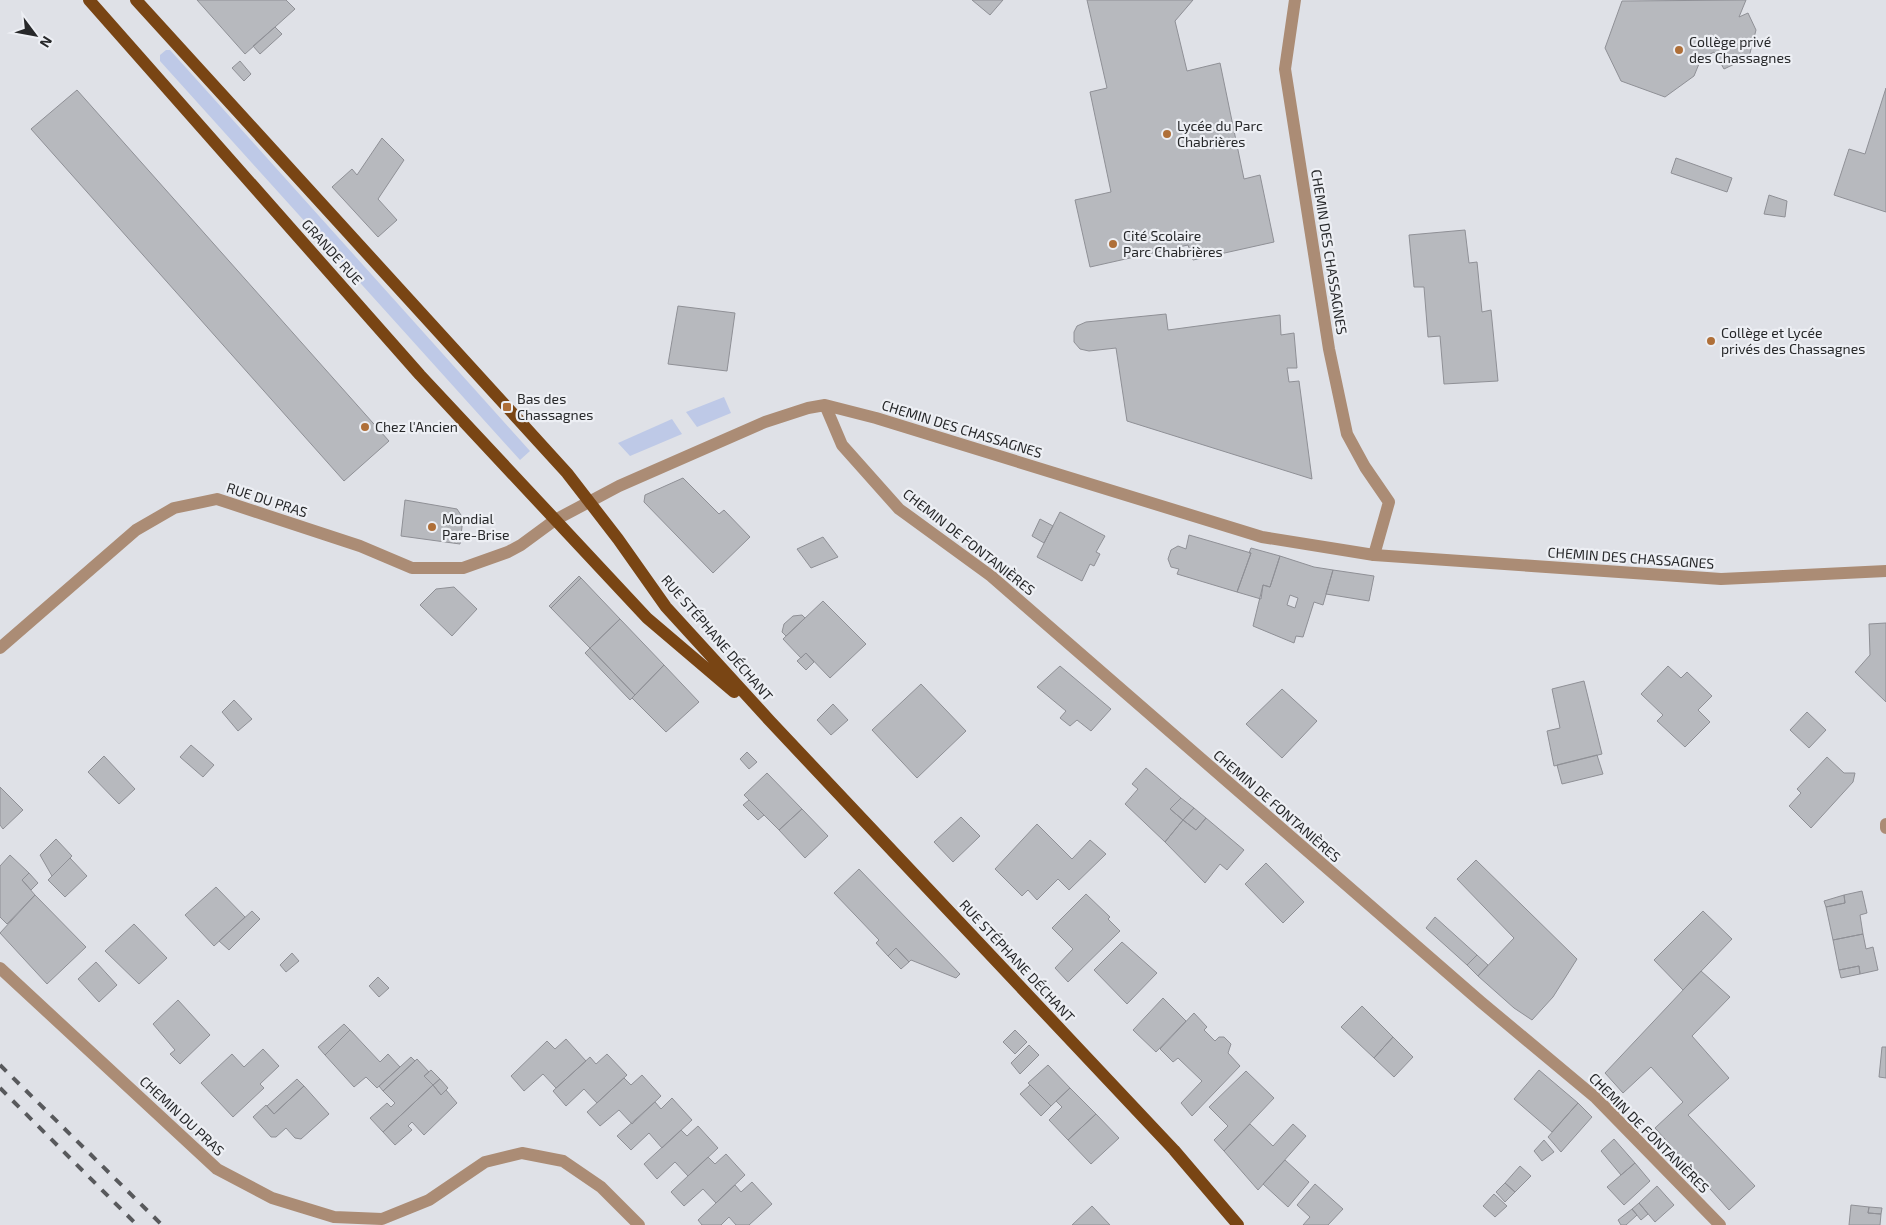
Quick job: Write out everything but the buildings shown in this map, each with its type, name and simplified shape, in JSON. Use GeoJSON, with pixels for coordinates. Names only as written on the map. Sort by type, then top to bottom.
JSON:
{"type":"FeatureCollection","features":[{"type":"Feature","properties":{"kind":"main road","name":"GRANDE RUE"},"geometry":{"type":"LineString","coordinates":[[88,0],[420,375],[555,520]]}},
{"type":"Feature","properties":{"kind":"main road","name":"GRANDE RUE"},"geometry":{"type":"LineString","coordinates":[[136,0],[557,462],[589,502]]}},
{"type":"Feature","properties":{"kind":"main road","name":"RUE STÉPHANE DÉCHANT"},"geometry":{"type":"LineString","coordinates":[[589,502],[666,607],[770,721],[1174,1150],[1238,1225]]}},
{"type":"Feature","properties":{"kind":"main road","name":"RUE STÉPHANE DÉCHANT"},"geometry":{"type":"LineString","coordinates":[[555,520],[647,618],[770,721]]}},
{"type":"Feature","properties":{"kind":"street","name":"CHEMIN DES CHASSAGNES"},"geometry":{"type":"LineString","coordinates":[[1295,0],[1285,69],[1329,349],[1348,434],[1365,466],[1389,502],[1374,556]]}},
{"type":"Feature","properties":{"kind":"street","name":"CHEMIN DES CHASSAGNES"},"geometry":{"type":"LineString","coordinates":[[555,520],[638,477],[765,422],[808,408],[825,405],[876,418],[1262,537],[1374,556],[1721,579],[1886,571]]}},
{"type":"Feature","properties":{"kind":"street","name":"CHEMIN DE FONTANIÈRES"},"geometry":{"type":"LineString","coordinates":[[825,405],[842,445],[898,509],[991,576],[1481,1002],[1596,1098],[1720,1225]]}},
{"type":"Feature","properties":{"kind":"street","name":"RUE DU PRAS"},"geometry":{"type":"LineString","coordinates":[[0,648],[136,530],[174,508],[217,499],[360,546],[412,568],[462,568],[515,549],[555,520]]}},
{"type":"Feature","properties":{"kind":"street","name":"CHEMIN DU PRAS"},"geometry":{"type":"LineString","coordinates":[[0,968],[218,1169],[272,1198],[334,1217],[382,1219],[429,1200],[485,1162],[522,1153],[563,1161],[601,1187],[639,1225]]}},
{"type":"Feature","properties":{"kind":"shaded area"},"geometry":{"type":"Polygon","coordinates":[[[166,50],[170,50],[530,451],[520,460],[160,61],[160,55],[166,50]]]}},
{"type":"Feature","properties":{"kind":"shaded area"},"geometry":{"type":"Polygon","coordinates":[[[724,397],[731,413],[697,427],[686,412],[724,397]]]}},
{"type":"Feature","properties":{"kind":"shaded area"},"geometry":{"type":"Polygon","coordinates":[[[672,419],[682,434],[630,456],[618,443],[672,419]]]}},
{"type":"Feature","properties":{"kind":"railway"},"geometry":{"type":"LineString","coordinates":[[0,1065],[162,1225]]}},
{"type":"Feature","properties":{"kind":"railway"},"geometry":{"type":"LineString","coordinates":[[0,1088],[137,1225]]}},
{"type":"Feature","properties":{"kind":"place","name":"Collège privé des Chassagnes"},"geometry":{"type":"Point","coordinates":[1679,50]}},
{"type":"Feature","properties":{"kind":"place","name":"Lycée du Parc Chabrières"},"geometry":{"type":"Point","coordinates":[1167,134]}},
{"type":"Feature","properties":{"kind":"place","name":"Cité Scolaire Parc Chabrières"},"geometry":{"type":"Point","coordinates":[1113,244]}},
{"type":"Feature","properties":{"kind":"place","name":"Collège et Lycée privés des Chassagnes"},"geometry":{"type":"Point","coordinates":[1711,341]}},
{"type":"Feature","properties":{"kind":"place","name":"Bas des Chassagnes"},"geometry":{"type":"Point","coordinates":[507,407]}},
{"type":"Feature","properties":{"kind":"place","name":"Chez l'Ancien"},"geometry":{"type":"Point","coordinates":[365,427]}},
{"type":"Feature","properties":{"kind":"place","name":"Mondial Pare-Brise"},"geometry":{"type":"Point","coordinates":[432,527]}}]}
